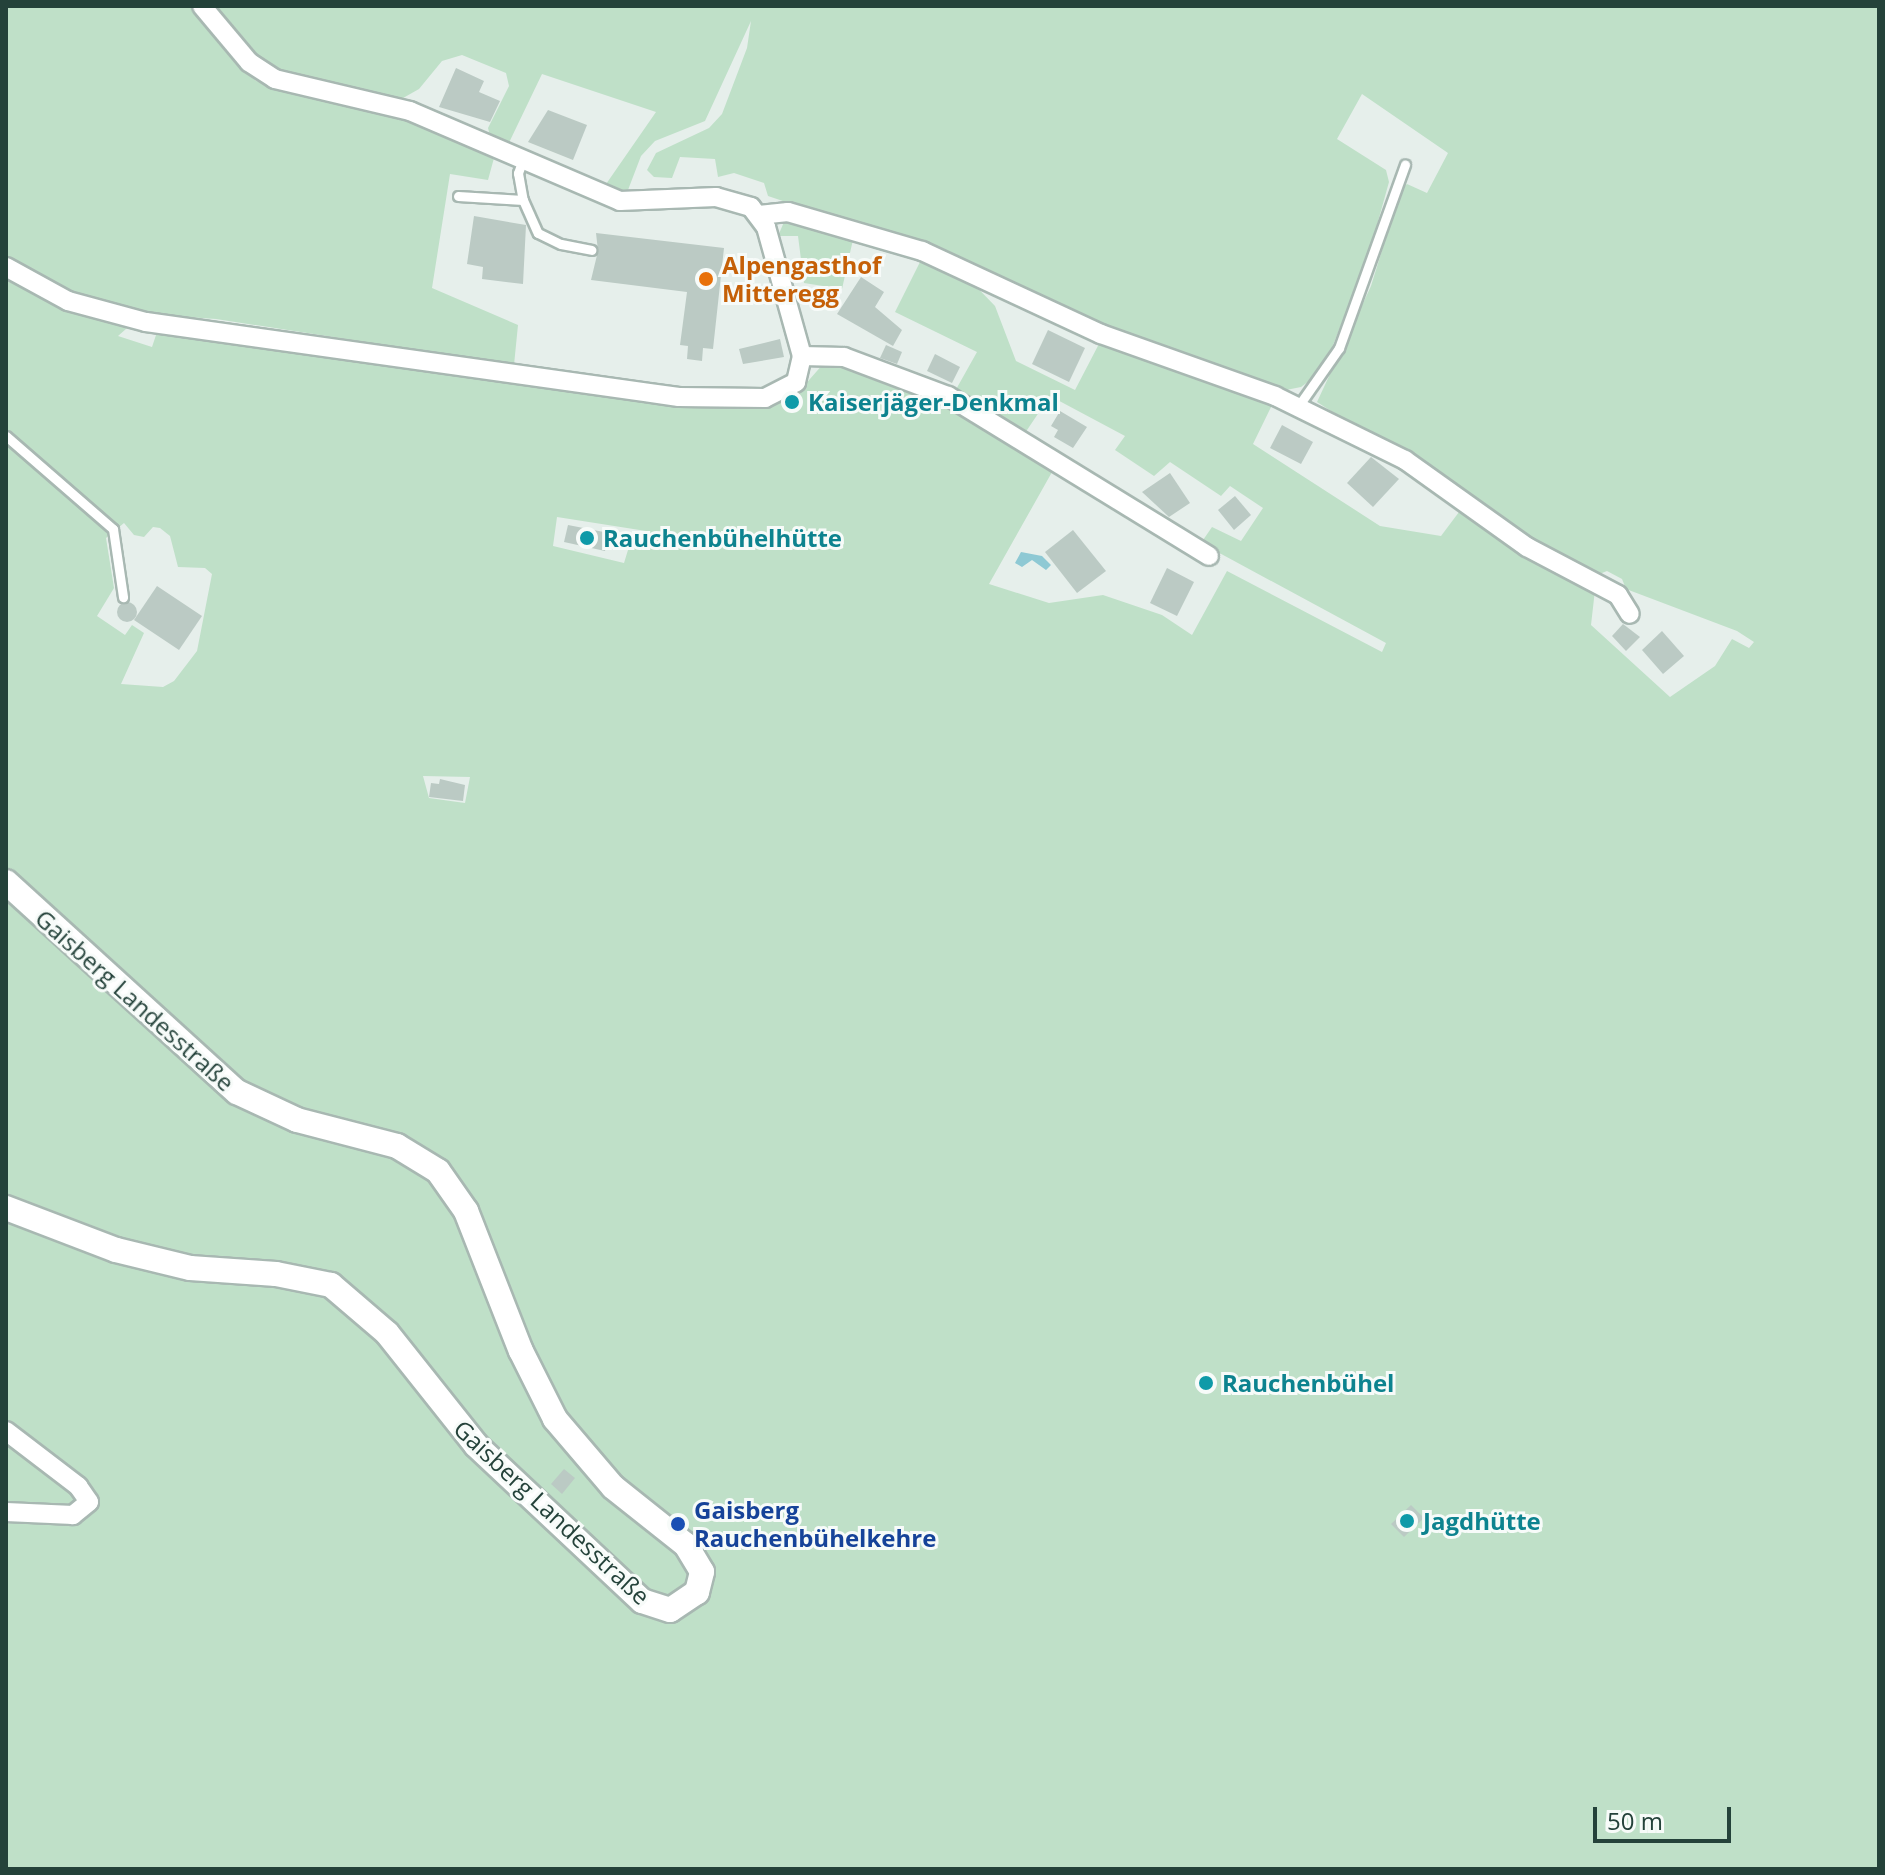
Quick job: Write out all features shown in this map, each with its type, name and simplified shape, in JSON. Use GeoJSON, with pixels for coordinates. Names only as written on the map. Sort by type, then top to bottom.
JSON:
{"type":"FeatureCollection","features":[{"type":"Feature","properties":{"kind":"main road","name":"Gaisberg Landesstraße"},"geometry":{"type":"LineString","coordinates":[[6,882],[237,1092],[297,1120],[397,1146],[438,1171],[466,1211],[521,1351],[555,1419],[613,1487],[686,1545],[702,1572],[697,1592],[670,1610],[642,1601],[476,1445],[387,1333],[331,1285],[276,1274],[190,1268],[116,1250],[6,1208]]}},
{"type":"Feature","properties":{"kind":"street"},"geometry":{"type":"LineString","coordinates":[[6,267],[68,301],[146,322],[679,397],[736,400],[778,394],[796,382],[802,356],[759,215],[746,204],[724,198],[620,201],[522,162],[410,111],[268,76],[249,62],[202,6]]}},
{"type":"Feature","properties":{"kind":"street"},"geometry":{"type":"LineString","coordinates":[[759,215],[788,212],[922,251],[1101,334],[1297,408],[1405,460],[1527,547],[1618,595],[1630,614]]}},
{"type":"Feature","properties":{"kind":"street"},"geometry":{"type":"LineString","coordinates":[[802,356],[844,357],[948,396],[1209,556]]}},
{"type":"Feature","properties":{"kind":"street"},"geometry":{"type":"LineString","coordinates":[[6,1431],[78,1486],[89,1502],[73,1515],[6,1512]]}},
{"type":"Feature","properties":{"kind":"lane"},"geometry":{"type":"LineString","coordinates":[[522,162],[518,173],[523,200],[544,238],[591,250]]}},
{"type":"Feature","properties":{"kind":"lane"},"geometry":{"type":"LineString","coordinates":[[1297,408],[1344,338],[1405,165]]}},
{"type":"Feature","properties":{"kind":"lane"},"geometry":{"type":"LineString","coordinates":[[458,196],[523,200]]}},
{"type":"Feature","properties":{"kind":"lane"},"geometry":{"type":"LineString","coordinates":[[6,436],[113,529],[123,597]]}},
{"type":"Feature","properties":{"kind":"green space"},"geometry":{"type":"Polygon","coordinates":[[[6,6],[192,6],[256,81],[376,107],[446,132],[494,158],[488,180],[450,174],[432,288],[518,325],[514,365],[216,319],[141,314],[59,290],[24,271],[6,258],[6,6]]]}},
{"type":"Feature","properties":{"kind":"green space"},"geometry":{"type":"Polygon","coordinates":[[[211,6],[1879,6],[1879,1869],[6,1869],[6,268],[135,321],[118,336],[152,347],[158,329],[221,342],[236,337],[700,407],[762,405],[795,396],[824,363],[836,362],[919,389],[1056,465],[989,584],[1049,603],[1103,595],[1162,615],[1192,635],[1227,571],[1382,652],[1386,643],[1201,543],[1212,527],[1241,541],[1263,508],[1230,486],[1221,496],[1170,462],[1154,476],[1115,450],[1125,436],[1050,396],[1025,433],[954,393],[977,352],[895,312],[923,256],[965,275],[995,306],[1016,361],[1075,390],[1101,340],[1274,401],[1253,444],[1380,526],[1441,536],[1462,508],[1595,590],[1591,625],[1670,697],[1715,666],[1732,639],[1749,648],[1754,642],[1737,631],[1626,589],[1622,579],[1607,571],[1597,575],[1569,564],[1317,402],[1371,286],[1401,189],[1407,184],[1427,193],[1448,153],[1362,94],[1337,139],[1386,170],[1389,182],[1370,250],[1330,353],[1316,376],[1301,387],[1281,391],[1105,330],[857,226],[768,196],[764,183],[734,173],[718,177],[715,159],[680,157],[672,178],[654,177],[647,170],[656,153],[709,128],[722,114],[747,48],[751,21],[705,121],[655,141],[641,156],[628,190],[616,192],[604,187],[656,112],[542,74],[506,149],[492,144],[488,128],[509,86],[506,73],[462,55],[442,61],[419,89],[396,102],[290,78],[256,59],[211,6]],[[557,517],[553,546],[624,563],[628,550],[645,541],[646,531],[557,517]],[[124,523],[106,538],[114,588],[97,616],[125,635],[132,625],[144,633],[121,684],[163,687],[174,681],[197,651],[212,574],[205,568],[178,567],[170,536],[160,528],[153,527],[144,537],[134,535],[124,523]],[[423,776],[429,798],[465,803],[470,777],[423,776]]]}},
{"type":"Feature","properties":{"kind":"green space"},"geometry":{"type":"Polygon","coordinates":[[[793,219],[854,235],[842,289],[804,283],[798,236],[778,236],[784,222],[793,219]]]}},
{"type":"Feature","properties":{"kind":"water"},"geometry":{"type":"Polygon","coordinates":[[[1021,552],[1042,556],[1051,565],[1046,570],[1032,560],[1022,567],[1015,563],[1021,552]]]}},
{"type":"Feature","properties":{"kind":"building"},"geometry":{"type":"Polygon","coordinates":[[[456,68],[484,81],[479,92],[500,101],[490,122],[439,107],[456,68]]]}},
{"type":"Feature","properties":{"kind":"building"},"geometry":{"type":"Polygon","coordinates":[[[548,110],[587,125],[573,160],[528,142],[548,110]]]}},
{"type":"Feature","properties":{"kind":"building"},"geometry":{"type":"Polygon","coordinates":[[[474,216],[526,225],[523,284],[482,279],[483,267],[467,264],[474,216]]]}},
{"type":"Feature","properties":{"kind":"building"},"geometry":{"type":"Polygon","coordinates":[[[596,233],[724,248],[713,349],[703,348],[702,361],[687,359],[688,346],[680,345],[687,292],[591,280],[598,251],[596,233]]]}},
{"type":"Feature","properties":{"kind":"building"},"geometry":{"type":"Polygon","coordinates":[[[861,277],[884,292],[875,307],[902,330],[893,346],[837,314],[861,277]]]}},
{"type":"Feature","properties":{"kind":"building"},"geometry":{"type":"Polygon","coordinates":[[[1048,330],[1085,348],[1069,382],[1032,364],[1048,330]]]}},
{"type":"Feature","properties":{"kind":"building"},"geometry":{"type":"Polygon","coordinates":[[[780,339],[784,357],[743,364],[739,349],[780,339]]]}},
{"type":"Feature","properties":{"kind":"building"},"geometry":{"type":"Polygon","coordinates":[[[886,345],[902,352],[897,364],[880,358],[886,345]]]}},
{"type":"Feature","properties":{"kind":"building"},"geometry":{"type":"Polygon","coordinates":[[[935,354],[960,367],[952,383],[927,371],[935,354]]]}},
{"type":"Feature","properties":{"kind":"building"},"geometry":{"type":"Polygon","coordinates":[[[1060,411],[1087,427],[1073,448],[1054,437],[1058,430],[1051,426],[1060,411]]]}},
{"type":"Feature","properties":{"kind":"building"},"geometry":{"type":"Polygon","coordinates":[[[1282,425],[1313,442],[1301,464],[1270,448],[1282,425]]]}},
{"type":"Feature","properties":{"kind":"building"},"geometry":{"type":"Polygon","coordinates":[[[1371,457],[1399,479],[1373,507],[1347,483],[1371,457]]]}},
{"type":"Feature","properties":{"kind":"building"},"geometry":{"type":"Polygon","coordinates":[[[1170,473],[1190,503],[1169,517],[1142,492],[1170,473]]]}},
{"type":"Feature","properties":{"kind":"building"},"geometry":{"type":"Polygon","coordinates":[[[1235,496],[1251,515],[1234,530],[1218,510],[1235,496]]]}},
{"type":"Feature","properties":{"kind":"building","name":"Rauchenbühelhütte"},"geometry":{"type":"Polygon","coordinates":[[[568,525],[609,533],[605,551],[564,542],[568,525]]]}},
{"type":"Feature","properties":{"kind":"building"},"geometry":{"type":"Polygon","coordinates":[[[1073,530],[1106,571],[1077,593],[1045,552],[1073,530]]]}},
{"type":"Feature","properties":{"kind":"building"},"geometry":{"type":"Polygon","coordinates":[[[1167,568],[1194,582],[1177,616],[1150,603],[1167,568]]]}},
{"type":"Feature","properties":{"kind":"building"},"geometry":{"type":"Polygon","coordinates":[[[157,586],[202,616],[179,650],[134,620],[157,586]]]}},
{"type":"Feature","properties":{"kind":"building"},"geometry":{"type":"Polygon","coordinates":[[[127,602],[134,605],[137,612],[134,619],[127,622],[120,619],[117,612],[120,605],[127,602]]]}},
{"type":"Feature","properties":{"kind":"building"},"geometry":{"type":"Polygon","coordinates":[[[1623,624],[1640,637],[1626,651],[1612,636],[1623,624]]]}},
{"type":"Feature","properties":{"kind":"building"},"geometry":{"type":"Polygon","coordinates":[[[1662,631],[1684,656],[1663,674],[1642,650],[1662,631]]]}},
{"type":"Feature","properties":{"kind":"building"},"geometry":{"type":"Polygon","coordinates":[[[440,779],[465,785],[463,801],[429,797],[431,783],[439,784],[440,779]]]}},
{"type":"Feature","properties":{"kind":"building"},"geometry":{"type":"Polygon","coordinates":[[[564,1469],[575,1478],[562,1494],[551,1484],[564,1469]]]}},
{"type":"Feature","properties":{"kind":"building","name":"Jagdhütte"},"geometry":{"type":"Polygon","coordinates":[[[1411,1505],[1424,1518],[1404,1537],[1391,1524],[1411,1505]]]}},
{"type":"Feature","properties":{"kind":"place","name":"Alpengasthof Mitteregg"},"geometry":{"type":"Point","coordinates":[706,279]}},
{"type":"Feature","properties":{"kind":"place","name":"Kaiserjäger-Denkmal"},"geometry":{"type":"Point","coordinates":[792,402]}},
{"type":"Feature","properties":{"kind":"place","name":"Rauchenbühelhütte"},"geometry":{"type":"Point","coordinates":[587,538]}},
{"type":"Feature","properties":{"kind":"place","name":"Rauchenbühel"},"geometry":{"type":"Point","coordinates":[1206,1383]}},
{"type":"Feature","properties":{"kind":"place","name":"Jagdhütte"},"geometry":{"type":"Point","coordinates":[1407,1521]}},
{"type":"Feature","properties":{"kind":"place","name":"Gaisberg Rauchenbühelkehre"},"geometry":{"type":"Point","coordinates":[678,1524]}}]}
